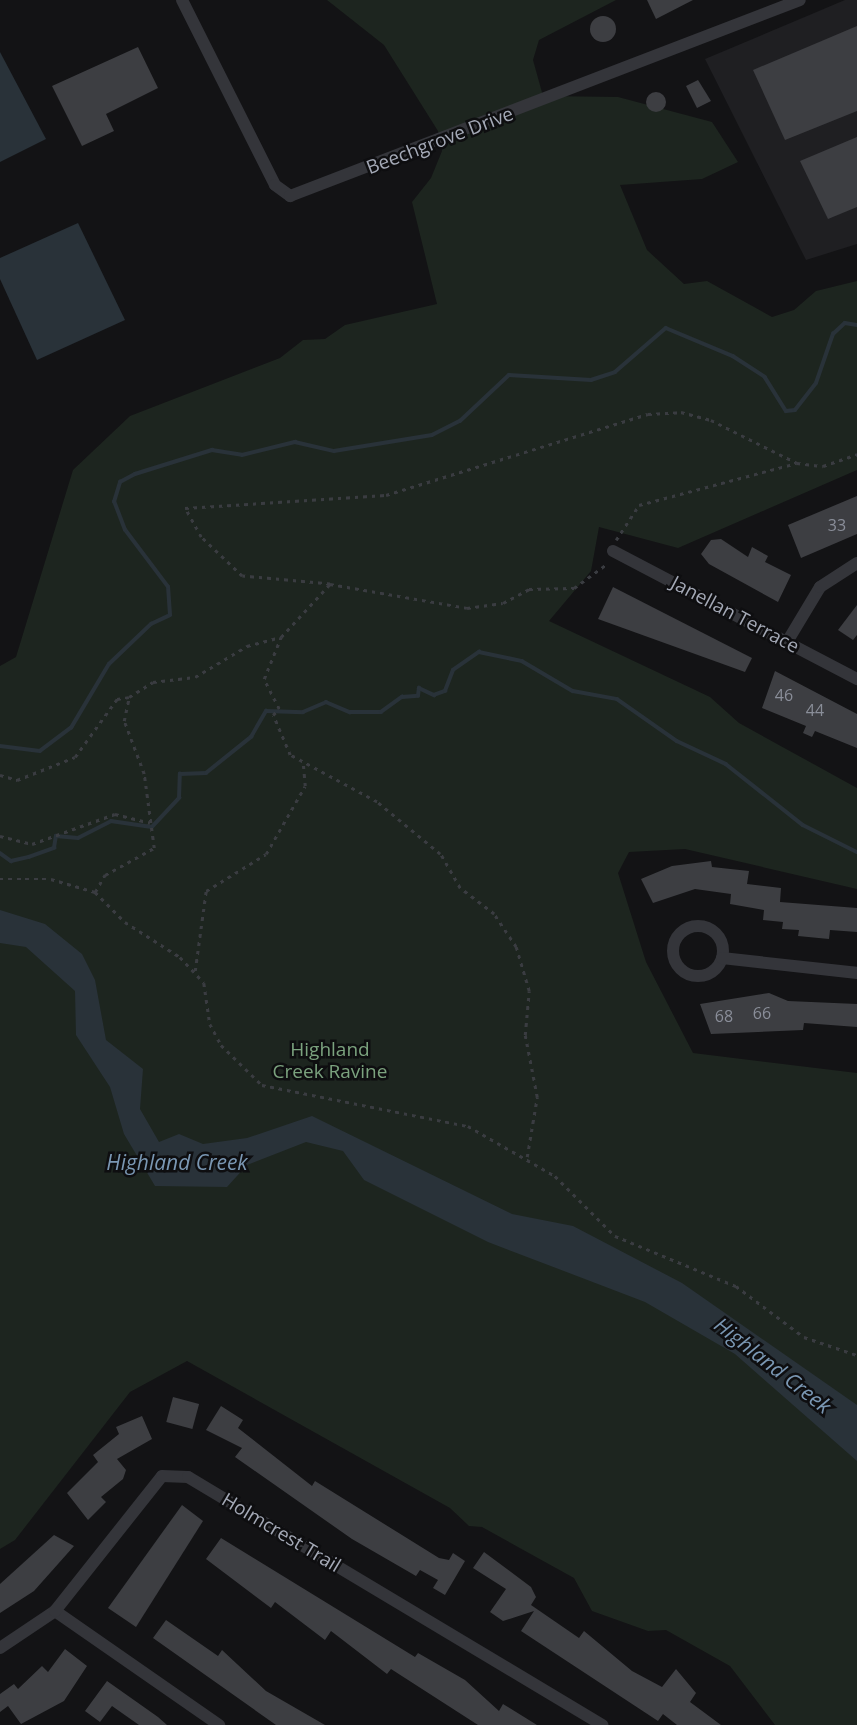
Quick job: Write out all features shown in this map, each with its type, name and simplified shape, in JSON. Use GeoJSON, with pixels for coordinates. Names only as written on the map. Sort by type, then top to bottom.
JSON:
{"type":"FeatureCollection","features":[{"type":"Feature","properties":{"kind":"street","name":"Beechgrove Drive"},"geometry":{"type":"LineString","coordinates":[[182,0],[275,185],[290,196],[800,0]]}},
{"type":"Feature","properties":{"kind":"street","name":"Janellan Terrace"},"geometry":{"type":"LineString","coordinates":[[613,551],[857,679]]}},
{"type":"Feature","properties":{"kind":"street"},"geometry":{"type":"LineString","coordinates":[[787,642],[820,587],[857,563]]}},
{"type":"Feature","properties":{"kind":"street"},"geometry":{"type":"LineString","coordinates":[[705,927],[722,943],[722,958],[712,972],[696,976],[675,962],[674,945],[683,931],[705,927]]}},
{"type":"Feature","properties":{"kind":"street"},"geometry":{"type":"LineString","coordinates":[[722,958],[857,972]]}},
{"type":"Feature","properties":{"kind":"street","name":"Holmcrest Trail"},"geometry":{"type":"LineString","coordinates":[[0,1648],[55,1611],[162,1476],[188,1477],[602,1725]]}},
{"type":"Feature","properties":{"kind":"street"},"geometry":{"type":"LineString","coordinates":[[55,1611],[219,1725]]}},
{"type":"Feature","properties":{"kind":"path"},"geometry":{"type":"LineString","coordinates":[[797,463],[639,505],[619,526],[605,569],[574,588],[529,589],[503,603],[467,608],[330,584],[242,576],[201,537],[185,508],[386,495],[648,414],[681,412],[711,420],[797,463],[823,466],[857,454]]}},
{"type":"Feature","properties":{"kind":"path"},"geometry":{"type":"LineString","coordinates":[[0,775],[17,780],[75,757],[117,699],[129,697],[153,682],[195,677],[247,646],[281,637],[313,610],[330,584]]}},
{"type":"Feature","properties":{"kind":"path"},"geometry":{"type":"LineString","coordinates":[[281,637],[264,679],[279,709],[273,715],[290,755],[377,802],[440,854],[460,888],[494,914],[516,947],[529,991],[525,1035],[537,1097],[527,1157]]}},
{"type":"Feature","properties":{"kind":"path"},"geometry":{"type":"LineString","coordinates":[[95,892],[105,875],[154,848],[144,774],[124,720],[129,697]]}},
{"type":"Feature","properties":{"kind":"path"},"geometry":{"type":"LineString","coordinates":[[195,971],[206,891],[266,853],[305,786],[303,761]]}},
{"type":"Feature","properties":{"kind":"path"},"geometry":{"type":"LineString","coordinates":[[0,836],[32,844],[115,814],[150,823]]}},
{"type":"Feature","properties":{"kind":"path"},"geometry":{"type":"LineString","coordinates":[[0,879],[51,879],[95,892],[125,922],[195,971],[206,987],[214,1033],[262,1085],[456,1121],[527,1157],[615,1237],[736,1286],[804,1338],[857,1355]]}},
{"type":"Feature","properties":{"kind":"shaded area"},"geometry":{"type":"Polygon","coordinates":[[[845,0],[857,0],[857,244],[806,260],[705,59],[845,0]]]}},
{"type":"Feature","properties":{"kind":"green space","name":"Highland Creek Ravine"},"geometry":{"type":"Polygon","coordinates":[[[327,0],[616,0],[539,40],[533,60],[543,96],[618,97],[712,122],[738,162],[702,179],[620,185],[647,250],[684,284],[707,281],[772,317],[794,310],[816,291],[857,281],[857,470],[678,548],[599,527],[591,571],[549,621],[710,697],[739,723],[857,788],[857,889],[685,849],[629,852],[618,873],[646,962],[693,1053],[857,1073],[857,1725],[775,1725],[730,1666],[666,1630],[648,1631],[592,1611],[574,1578],[482,1527],[469,1526],[450,1508],[187,1361],[130,1392],[15,1540],[0,1549],[0,666],[16,657],[73,470],[130,416],[280,358],[303,340],[325,339],[345,325],[437,304],[412,202],[431,178],[442,151],[438,131],[384,45],[327,0]]]}},
{"type":"Feature","properties":{"kind":"water"},"geometry":{"type":"Polygon","coordinates":[[[0,52],[46,139],[0,162],[0,52]]]}},
{"type":"Feature","properties":{"kind":"water"},"geometry":{"type":"Polygon","coordinates":[[[78,223],[125,320],[37,360],[0,279],[0,258],[78,223]]]}},
{"type":"Feature","properties":{"kind":"water","name":"Highland Creek"},"geometry":{"type":"Polygon","coordinates":[[[0,910],[45,924],[82,954],[95,980],[106,1040],[143,1069],[140,1109],[159,1142],[179,1134],[203,1144],[247,1138],[312,1116],[512,1214],[573,1226],[682,1283],[857,1405],[857,1461],[735,1354],[645,1302],[488,1242],[364,1180],[343,1151],[306,1142],[247,1165],[227,1187],[155,1186],[124,1134],[110,1087],[76,1035],[75,991],[26,947],[0,943],[0,910]]]}},
{"type":"Feature","properties":{"kind":"building"},"geometry":{"type":"Polygon","coordinates":[[[647,0],[693,0],[656,19],[647,0]]]}},
{"type":"Feature","properties":{"kind":"building"},"geometry":{"type":"Polygon","coordinates":[[[603,16],[612,20],[616,29],[612,38],[603,42],[594,38],[590,29],[594,20],[603,16]]]}},
{"type":"Feature","properties":{"kind":"building"},"geometry":{"type":"Polygon","coordinates":[[[857,26],[857,111],[785,140],[753,70],[857,26]]]}},
{"type":"Feature","properties":{"kind":"building"},"geometry":{"type":"Polygon","coordinates":[[[138,47],[158,88],[106,114],[114,131],[82,146],[52,86],[138,47]]]}},
{"type":"Feature","properties":{"kind":"building"},"geometry":{"type":"Polygon","coordinates":[[[698,80],[711,101],[697,108],[686,86],[698,80]]]}},
{"type":"Feature","properties":{"kind":"building"},"geometry":{"type":"Polygon","coordinates":[[[656,92],[663,95],[666,102],[663,109],[656,112],[649,109],[646,102],[649,95],[656,92]]]}},
{"type":"Feature","properties":{"kind":"building"},"geometry":{"type":"Polygon","coordinates":[[[857,137],[857,207],[828,219],[800,161],[857,137]]]}},
{"type":"Feature","properties":{"kind":"building"},"geometry":{"type":"Polygon","coordinates":[[[857,496],[857,534],[801,558],[788,525],[857,496]]]}},
{"type":"Feature","properties":{"kind":"building"},"geometry":{"type":"Polygon","coordinates":[[[721,539],[748,557],[752,547],[768,556],[765,562],[791,575],[778,602],[709,564],[701,554],[711,540],[721,539]]]}},
{"type":"Feature","properties":{"kind":"building"},"geometry":{"type":"Polygon","coordinates":[[[613,587],[752,658],[745,672],[598,619],[613,587]]]}},
{"type":"Feature","properties":{"kind":"building"},"geometry":{"type":"Polygon","coordinates":[[[857,605],[857,635],[853,640],[838,630],[857,605]]]}},
{"type":"Feature","properties":{"kind":"building"},"geometry":{"type":"Polygon","coordinates":[[[775,671],[857,714],[857,748],[815,731],[812,737],[803,733],[806,726],[762,708],[775,671]]]}},
{"type":"Feature","properties":{"kind":"building"},"geometry":{"type":"Polygon","coordinates":[[[711,861],[712,867],[749,871],[747,884],[781,888],[780,902],[857,908],[857,932],[830,930],[829,939],[798,936],[799,930],[782,929],[783,922],[763,920],[764,910],[730,904],[731,894],[695,889],[653,903],[641,879],[672,866],[711,861]]]}},
{"type":"Feature","properties":{"kind":"building"},"geometry":{"type":"Polygon","coordinates":[[[769,993],[788,1001],[857,1004],[857,1027],[804,1023],[803,1030],[711,1034],[700,1004],[769,993]]]}},
{"type":"Feature","properties":{"kind":"building"},"geometry":{"type":"Polygon","coordinates":[[[173,1397],[199,1404],[192,1429],[166,1422],[173,1397]]]}},
{"type":"Feature","properties":{"kind":"building"},"geometry":{"type":"Polygon","coordinates":[[[221,1406],[243,1420],[238,1428],[312,1486],[315,1481],[439,1558],[449,1560],[453,1553],[465,1561],[445,1595],[433,1588],[438,1580],[420,1570],[416,1576],[352,1539],[235,1457],[242,1448],[206,1430],[221,1406]]]}},
{"type":"Feature","properties":{"kind":"building"},"geometry":{"type":"Polygon","coordinates":[[[142,1416],[152,1439],[117,1459],[126,1470],[123,1479],[101,1497],[106,1502],[88,1520],[67,1493],[98,1462],[93,1455],[119,1434],[116,1427],[142,1416]]]}},
{"type":"Feature","properties":{"kind":"building"},"geometry":{"type":"Polygon","coordinates":[[[182,1505],[203,1521],[136,1627],[108,1608],[182,1505]]]}},
{"type":"Feature","properties":{"kind":"building"},"geometry":{"type":"Polygon","coordinates":[[[54,1535],[74,1546],[34,1591],[0,1613],[0,1584],[54,1535]]]}},
{"type":"Feature","properties":{"kind":"building"},"geometry":{"type":"Polygon","coordinates":[[[221,1538],[415,1657],[418,1653],[465,1680],[499,1711],[503,1704],[537,1725],[478,1725],[391,1669],[387,1674],[331,1631],[325,1640],[275,1602],[271,1608],[206,1559],[221,1538]]]}},
{"type":"Feature","properties":{"kind":"building"},"geometry":{"type":"Polygon","coordinates":[[[484,1552],[531,1587],[536,1597],[531,1605],[579,1638],[584,1631],[632,1671],[662,1687],[676,1669],[696,1693],[690,1702],[721,1725],[677,1725],[663,1714],[658,1721],[521,1631],[534,1611],[503,1621],[490,1612],[506,1589],[473,1568],[484,1552]]]}},
{"type":"Feature","properties":{"kind":"building"},"geometry":{"type":"Polygon","coordinates":[[[166,1620],[218,1656],[222,1650],[266,1691],[325,1725],[276,1725],[153,1638],[166,1620]]]}},
{"type":"Feature","properties":{"kind":"building"},"geometry":{"type":"Polygon","coordinates":[[[65,1649],[87,1666],[64,1701],[21,1724],[8,1706],[0,1712],[0,1694],[14,1684],[18,1689],[42,1666],[48,1672],[65,1649]]]}},
{"type":"Feature","properties":{"kind":"building"},"geometry":{"type":"Polygon","coordinates":[[[107,1681],[167,1725],[139,1725],[112,1706],[100,1722],[85,1711],[107,1681]]]}},
{"type":"Feature","properties":{"kind":"waterway"},"geometry":{"type":"LineString","coordinates":[[0,746],[40,751],[71,728],[109,664],[151,624],[170,615],[168,587],[125,530],[114,502],[120,482],[135,474],[212,450],[242,455],[295,442],[334,451],[432,435],[460,421],[509,375],[591,380],[615,372],[666,328],[733,356],[765,377],[786,411],[795,410],[816,383],[833,334],[845,323],[857,325]]}},
{"type":"Feature","properties":{"kind":"waterway"},"geometry":{"type":"LineString","coordinates":[[0,853],[11,861],[29,857],[54,848],[56,836],[78,838],[111,821],[152,827],[179,798],[180,774],[206,773],[251,737],[266,711],[303,712],[326,702],[350,712],[381,712],[402,697],[418,696],[419,688],[434,695],[445,691],[453,670],[479,652],[522,661],[573,691],[617,699],[677,741],[726,764],[803,825],[857,852]]}}]}
